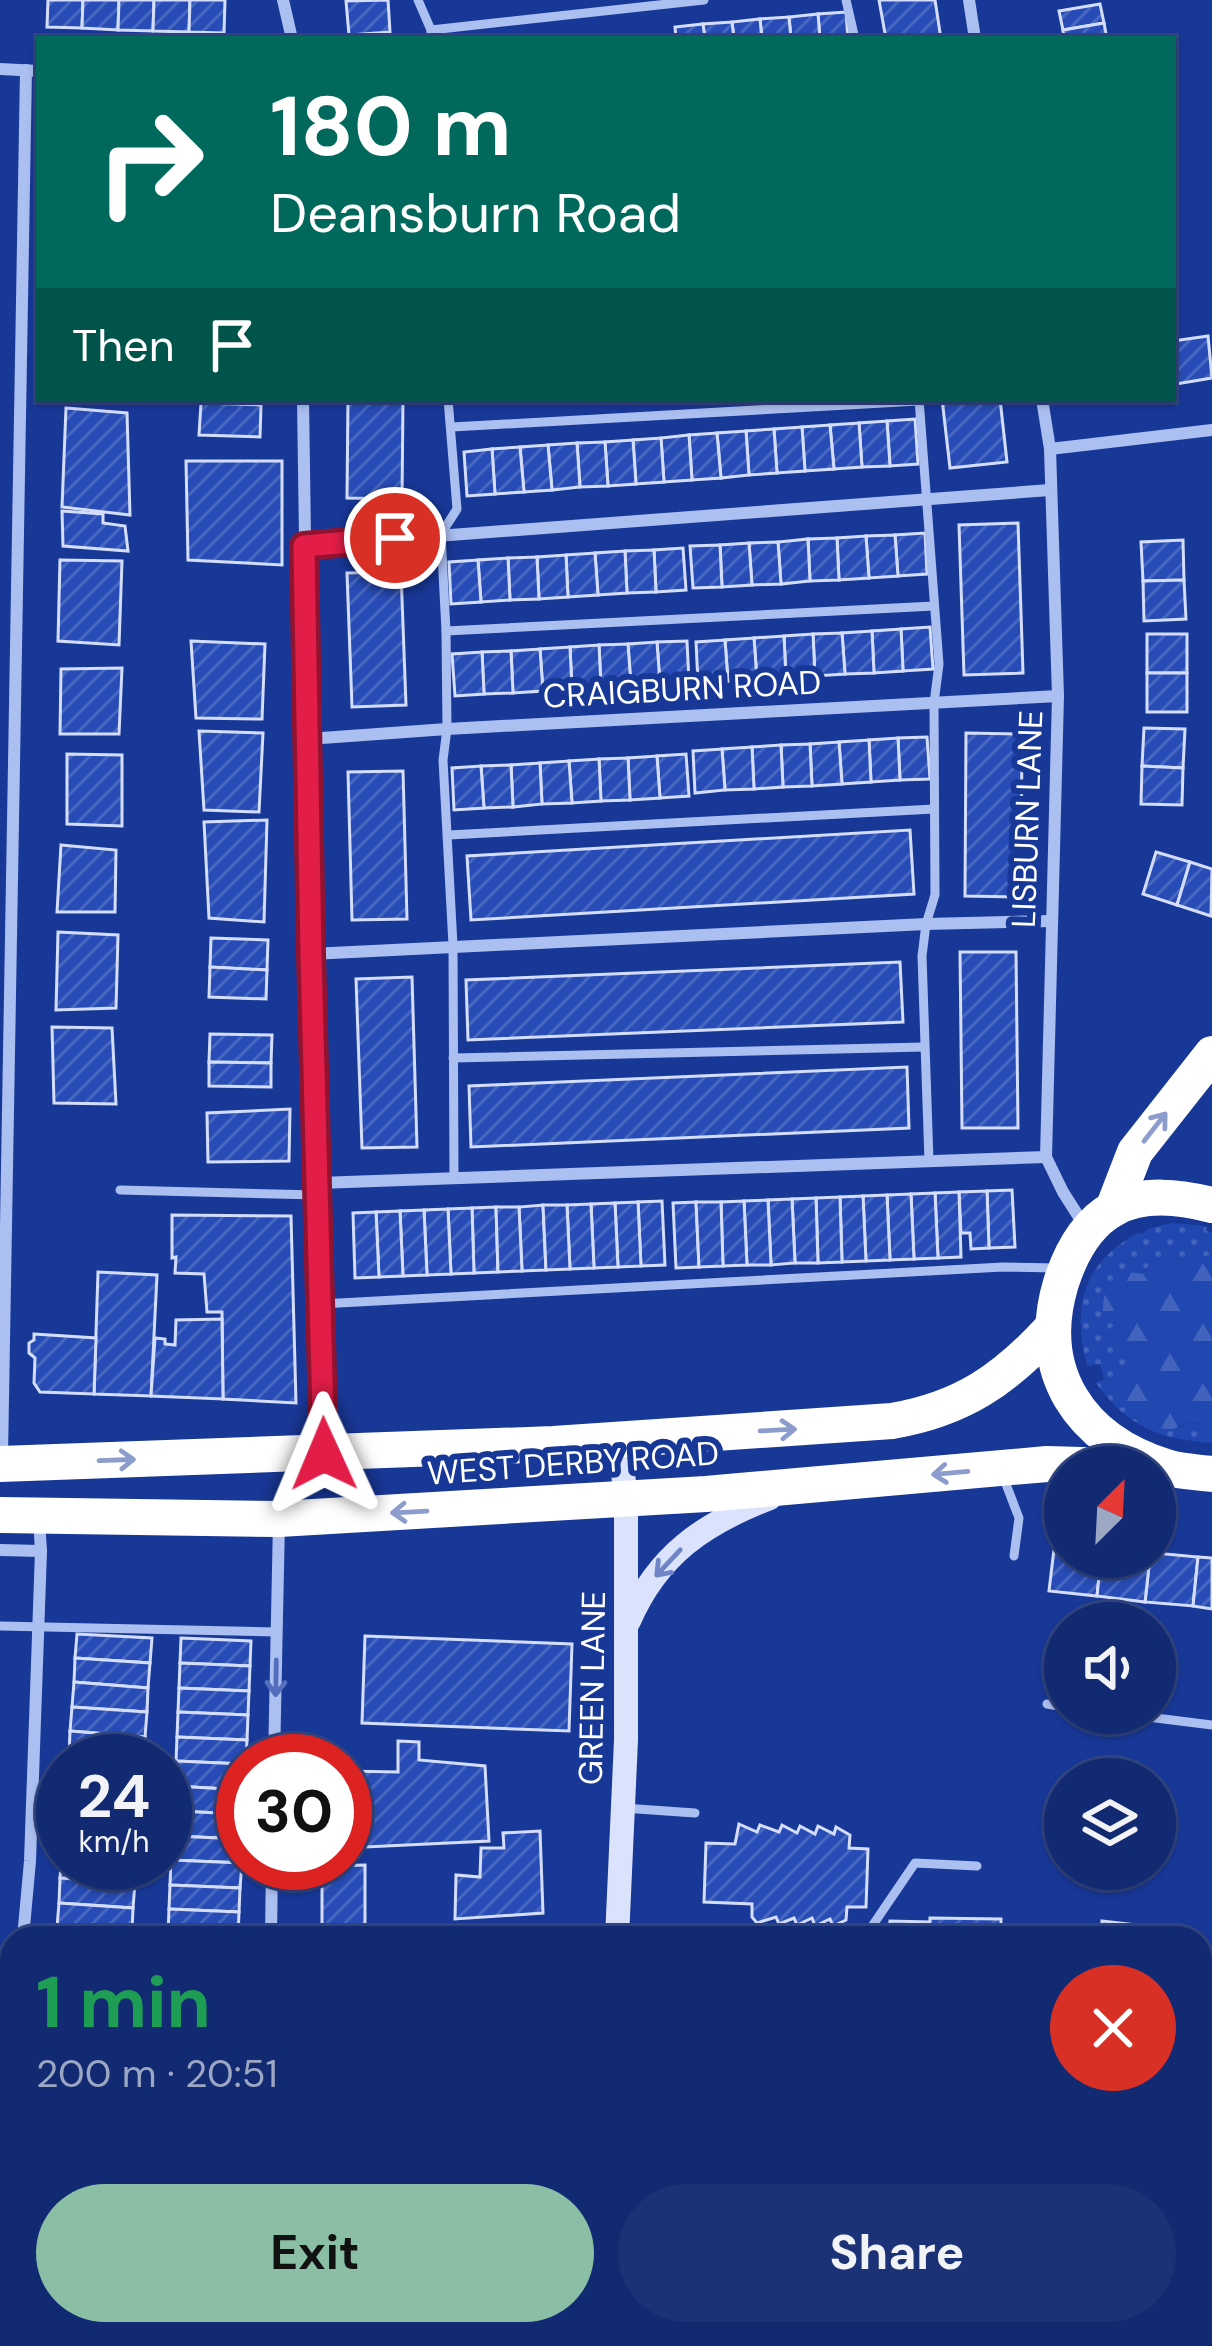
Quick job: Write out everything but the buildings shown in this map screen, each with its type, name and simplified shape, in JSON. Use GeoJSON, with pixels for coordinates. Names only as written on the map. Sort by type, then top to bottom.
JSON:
{"type":"FeatureCollection","features":[{"type":"Feature","properties":{"kind":"highway"},"geometry":{"type":"LineString","coordinates":[[1121,1446],[1093,1427],[1072,1401],[1054,1357],[1051,1329],[1075,1249],[1101,1220],[1136,1152],[1212,1054]]}},
{"type":"Feature","properties":{"kind":"highway"},"geometry":{"type":"LineString","coordinates":[[1101,1220],[1156,1197],[1212,1205]]}},
{"type":"Feature","properties":{"kind":"highway","name":"WEST DERBY ROAD"},"geometry":{"type":"LineString","coordinates":[[1,1446],[324,1454],[917,1417],[946,1409],[993,1383],[1051,1329]]}},
{"type":"Feature","properties":{"kind":"highway","name":"WEST DERBY ROAD"},"geometry":{"type":"LineString","coordinates":[[0,1515],[40,1533],[626,1499],[1044,1465]]}},
{"type":"Feature","properties":{"kind":"highway","name":"WEST DERBY ROAD"},"geometry":{"type":"LineString","coordinates":[[1176,1470],[1212,1474]]}},
{"type":"Feature","properties":{"kind":"main road","name":"GREEN LANE"},"geometry":{"type":"LineString","coordinates":[[618,1926],[626,1741],[626,1499],[619,1439]]}},
{"type":"Feature","properties":{"kind":"main road"},"geometry":{"type":"LineString","coordinates":[[626,1629],[646,1588],[689,1541],[728,1514],[804,1485]]}},
{"type":"Feature","properties":{"kind":"street"},"geometry":{"type":"LineString","coordinates":[[283,0],[291,36]]}},
{"type":"Feature","properties":{"kind":"street"},"geometry":{"type":"LineString","coordinates":[[969,0],[975,36]]}},
{"type":"Feature","properties":{"kind":"street"},"geometry":{"type":"LineString","coordinates":[[0,69],[32,71],[1,1446]]}},
{"type":"Feature","properties":{"kind":"street"},"geometry":{"type":"LineString","coordinates":[[303,402],[324,1454]]}},
{"type":"Feature","properties":{"kind":"street","name":"LISBURN LANE"},"geometry":{"type":"LineString","coordinates":[[1042,402],[1050,449],[1058,696],[1046,1157],[1063,1192],[1101,1220]]}},
{"type":"Feature","properties":{"kind":"street"},"geometry":{"type":"LineString","coordinates":[[1050,449],[1212,430]]}},
{"type":"Feature","properties":{"kind":"street"},"geometry":{"type":"LineString","coordinates":[[304,546],[1050,490]]}},
{"type":"Feature","properties":{"kind":"street","name":"CRAIGBURN ROAD"},"geometry":{"type":"LineString","coordinates":[[308,739],[1058,696]]}},
{"type":"Feature","properties":{"kind":"street"},"geometry":{"type":"LineString","coordinates":[[311,954],[1052,921]]}},
{"type":"Feature","properties":{"kind":"street"},"geometry":{"type":"LineString","coordinates":[[318,1189],[454,1178],[1046,1157]]}},
{"type":"Feature","properties":{"kind":"street"},"geometry":{"type":"LineString","coordinates":[[275,1734],[279,1520]]}},
{"type":"Feature","properties":{"kind":"street"},"geometry":{"type":"LineString","coordinates":[[0,1550],[40,1533],[24,1926]]}},
{"type":"Feature","properties":{"kind":"street"},"geometry":{"type":"LineString","coordinates":[[271,1926],[272,1890]]}},
{"type":"Feature","properties":{"kind":"lane"},"geometry":{"type":"LineString","coordinates":[[418,0],[431,34],[704,0]]}},
{"type":"Feature","properties":{"kind":"lane"},"geometry":{"type":"LineString","coordinates":[[847,0],[854,36]]}},
{"type":"Feature","properties":{"kind":"lane"},"geometry":{"type":"LineString","coordinates":[[448,402],[458,509],[440,534],[446,631],[443,760],[453,945],[454,1178]]}},
{"type":"Feature","properties":{"kind":"lane"},"geometry":{"type":"LineString","coordinates":[[452,427],[884,402]]}},
{"type":"Feature","properties":{"kind":"lane"},"geometry":{"type":"LineString","coordinates":[[919,402],[939,664],[934,703],[935,895],[922,956],[929,1161]]}},
{"type":"Feature","properties":{"kind":"lane"},"geometry":{"type":"LineString","coordinates":[[446,631],[934,607]]}},
{"type":"Feature","properties":{"kind":"lane"},"geometry":{"type":"LineString","coordinates":[[449,836],[934,809]]}},
{"type":"Feature","properties":{"kind":"lane"},"geometry":{"type":"LineString","coordinates":[[453,1058],[924,1047]]}},
{"type":"Feature","properties":{"kind":"lane"},"geometry":{"type":"LineString","coordinates":[[120,1190],[318,1189]]}},
{"type":"Feature","properties":{"kind":"lane"},"geometry":{"type":"LineString","coordinates":[[321,1304],[1003,1267],[1066,1268]]}},
{"type":"Feature","properties":{"kind":"lane"},"geometry":{"type":"LineString","coordinates":[[999,1468],[1019,1517],[1013,1556]]}},
{"type":"Feature","properties":{"kind":"lane"},"geometry":{"type":"LineString","coordinates":[[0,1626],[277,1633]]}},
{"type":"Feature","properties":{"kind":"lane"},"geometry":{"type":"LineString","coordinates":[[1176,1720],[1212,1725]]}},
{"type":"Feature","properties":{"kind":"lane"},"geometry":{"type":"LineString","coordinates":[[623,1808],[695,1813]]}},
{"type":"Feature","properties":{"kind":"lane"},"geometry":{"type":"LineString","coordinates":[[872,1926],[915,1864],[977,1866]]}},
{"type":"Feature","properties":{"kind":"green space"},"geometry":{"type":"Polygon","coordinates":[[[1172,1223],[1207,1226],[1206,1231],[1212,1232],[1212,1255],[1182,1262],[1153,1261],[1103,1316],[1114,1317],[1109,1331],[1136,1366],[1120,1379],[1178,1428],[1190,1422],[1212,1426],[1212,1443],[1160,1434],[1133,1420],[1096,1383],[1104,1379],[1100,1364],[1087,1366],[1083,1345],[1082,1306],[1093,1273],[1119,1245],[1138,1233],[1172,1223]]]}},
{"type":"Feature","properties":{"kind":"green space"},"geometry":{"type":"Polygon","coordinates":[[[1170,1253],[1182,1262],[1212,1255],[1212,1426],[1192,1422],[1172,1429],[1155,1426],[1132,1410],[1116,1388],[1135,1366],[1110,1345],[1109,1331],[1115,1324],[1113,1317],[1103,1316],[1106,1291],[1121,1271],[1142,1274],[1153,1261],[1170,1253]]]}},
{"type":"Feature","properties":{"kind":"route"},"geometry":{"type":"LineString","coordinates":[[324,1454],[304,546],[395,538]]}}]}
